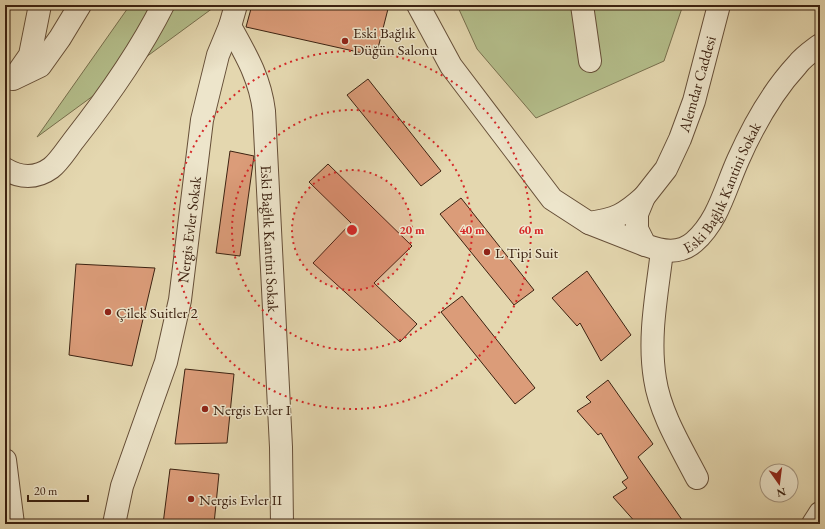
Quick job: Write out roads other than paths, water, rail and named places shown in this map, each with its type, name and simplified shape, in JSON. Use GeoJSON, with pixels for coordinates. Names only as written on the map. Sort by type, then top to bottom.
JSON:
{"type":"FeatureCollection","features":[{"type":"Feature","properties":{"kind":"street"},"geometry":{"type":"LineString","coordinates":[[9,79],[30,55],[40,5]]}},
{"type":"Feature","properties":{"kind":"street"},"geometry":{"type":"LineString","coordinates":[[9,79],[40,66],[60,38],[80,5]]}},
{"type":"Feature","properties":{"kind":"street"},"geometry":{"type":"LineString","coordinates":[[5,169],[16,176],[34,176],[51,168],[105,101],[152,27],[163,5]]}},
{"type":"Feature","properties":{"kind":"street","name":"Eski Bağlık Kantini Sokak"},"geometry":{"type":"LineString","coordinates":[[418,5],[451,66],[552,199],[589,223],[654,248],[677,251],[693,243],[713,221],[738,160],[767,103],[797,64],[820,45]]}},
{"type":"Feature","properties":{"kind":"street"},"geometry":{"type":"LineString","coordinates":[[582,5],[590,60]]}},
{"type":"Feature","properties":{"kind":"street","name":"Alemdar Caddesi"},"geometry":{"type":"LineString","coordinates":[[654,248],[637,229],[637,214],[644,197],[666,169],[680,139],[694,100],[719,5]]}},
{"type":"Feature","properties":{"kind":"street","name":"Eski Bağlık Kantini Sokak"},"geometry":{"type":"LineString","coordinates":[[233,15],[262,91],[282,524]]}},
{"type":"Feature","properties":{"kind":"street","name":"Nergis Evler Sokak"},"geometry":{"type":"LineString","coordinates":[[114,524],[122,486],[166,362],[180,300],[202,120],[218,56],[233,15]]}},
{"type":"Feature","properties":{"kind":"street"},"geometry":{"type":"LineString","coordinates":[[589,223],[609,220],[626,213],[644,197]]}},
{"type":"Feature","properties":{"kind":"street"},"geometry":{"type":"LineString","coordinates":[[654,248],[652,332],[655,380],[669,423],[697,478]]}},
{"type":"Feature","properties":{"kind":"street"},"geometry":{"type":"LineString","coordinates":[[5,460],[13,524]]}},
{"type":"Feature","properties":{"kind":"street"},"geometry":{"type":"LineString","coordinates":[[813,524],[820,513]]}},
{"type":"Feature","properties":{"kind":"place","name":"Eski Bağlık Düğün Salonu"},"geometry":{"type":"Point","coordinates":[345,41]}},
{"type":"Feature","properties":{"kind":"place","name":"L Tipi Suit"},"geometry":{"type":"Point","coordinates":[487,252]}},
{"type":"Feature","properties":{"kind":"place","name":"Çilek Suitler 2"},"geometry":{"type":"Point","coordinates":[108,312]}},
{"type":"Feature","properties":{"kind":"place","name":"Nergis Evler I"},"geometry":{"type":"Point","coordinates":[205,409]}},
{"type":"Feature","properties":{"kind":"place","name":"Nergis Evler II"},"geometry":{"type":"Point","coordinates":[191,499]}}]}
